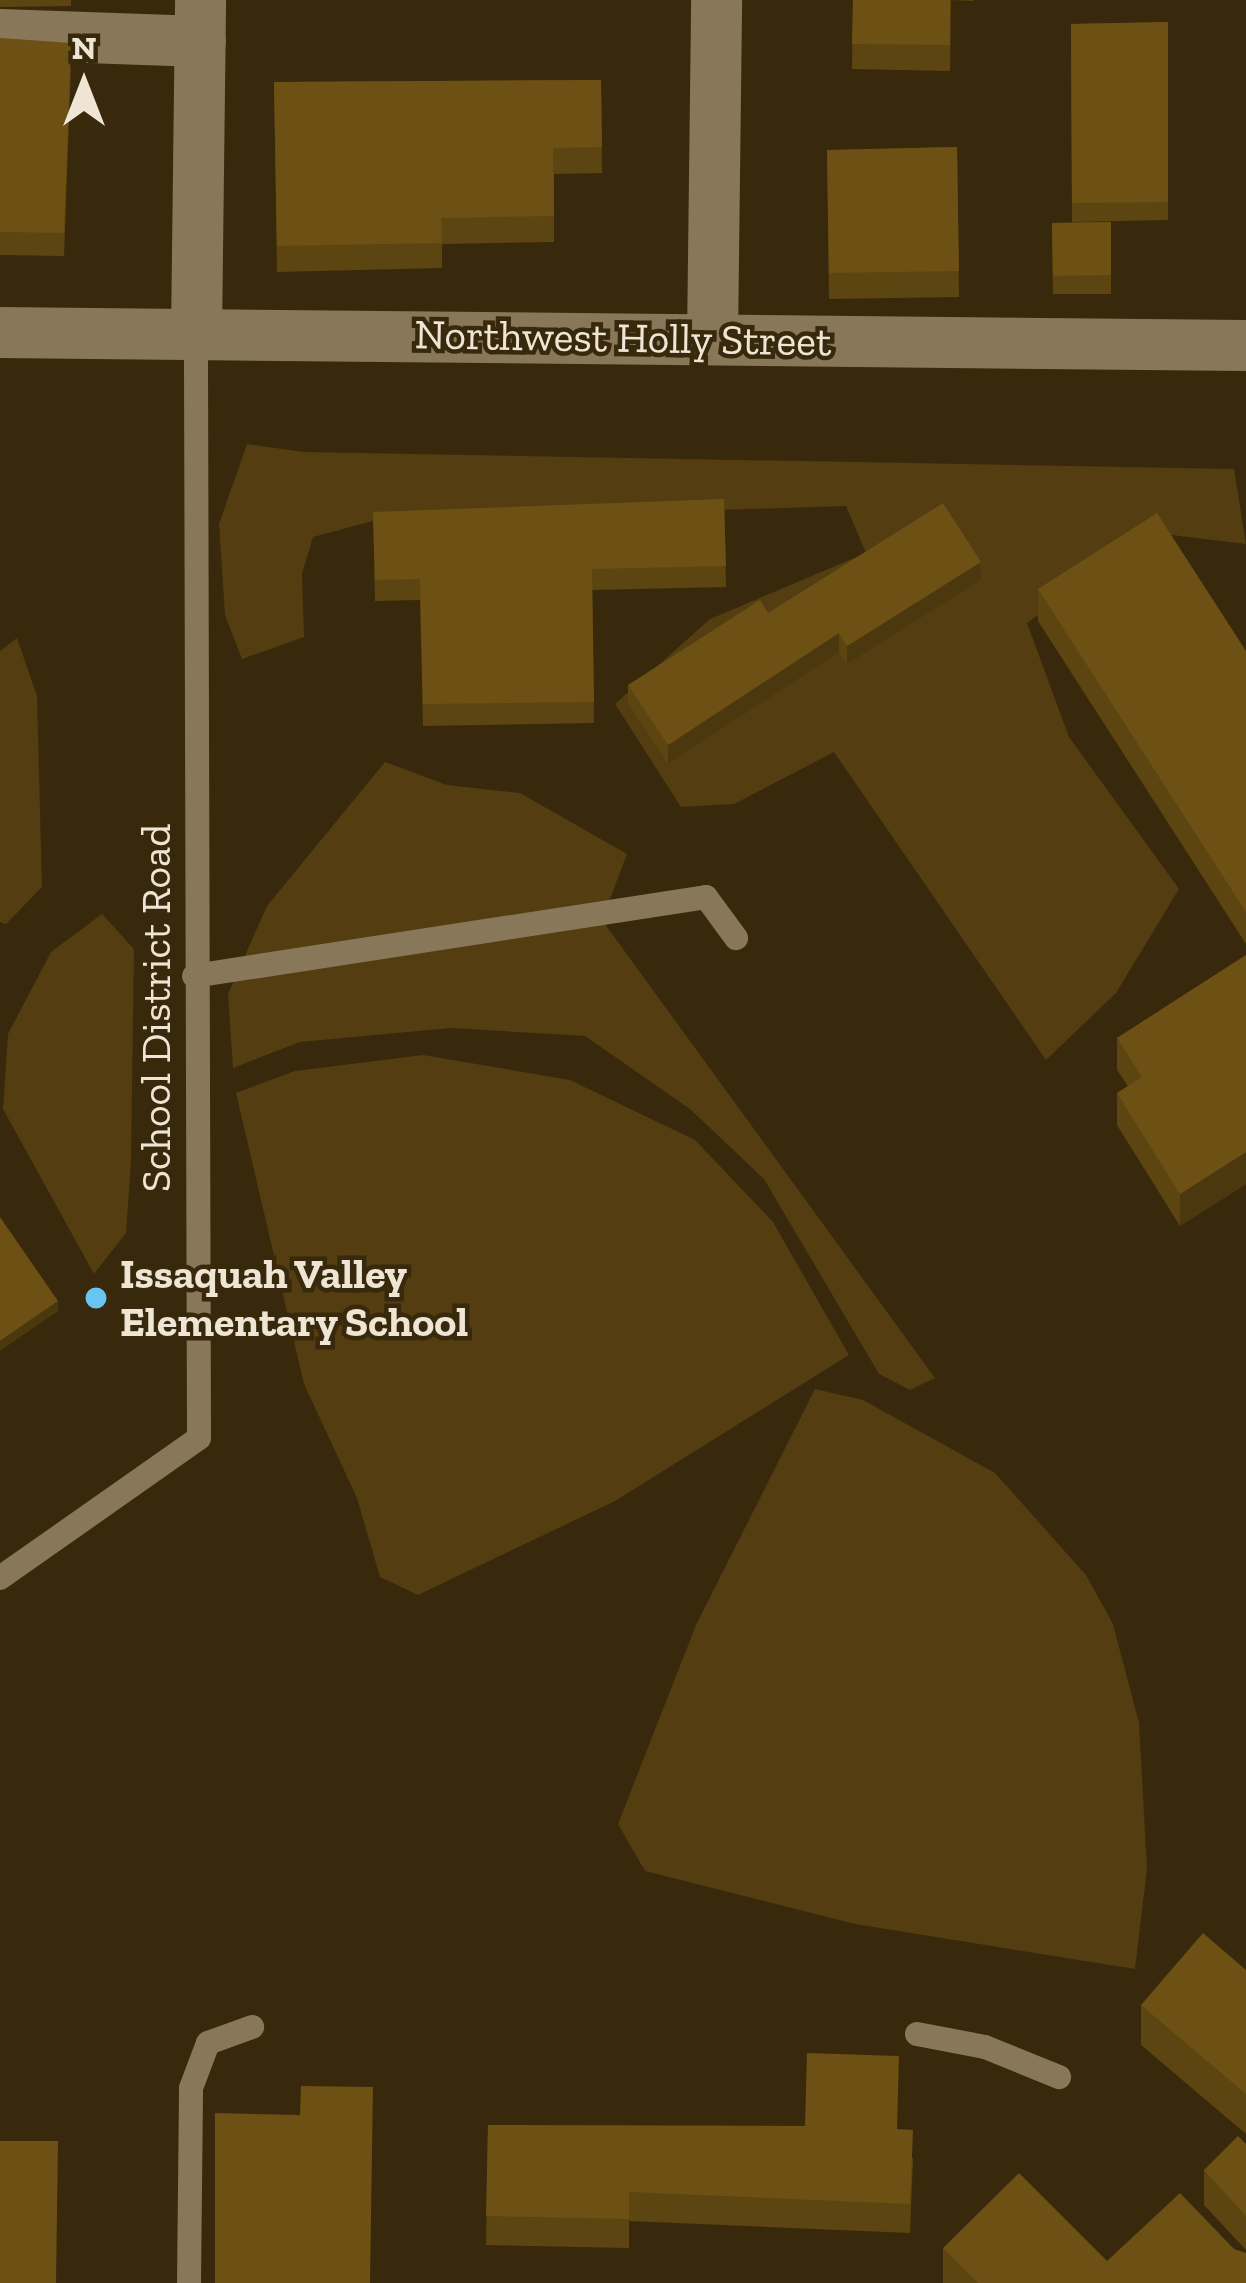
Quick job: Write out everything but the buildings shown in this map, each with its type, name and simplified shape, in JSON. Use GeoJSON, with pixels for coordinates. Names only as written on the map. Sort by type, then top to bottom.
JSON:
{"type":"FeatureCollection","features":[{"type":"Feature","properties":{"kind":"street"},"geometry":{"type":"LineString","coordinates":[[712,339],[716,0]]}},
{"type":"Feature","properties":{"kind":"street"},"geometry":{"type":"LineString","coordinates":[[0,34],[200,20],[196,334]]}},
{"type":"Feature","properties":{"kind":"street","name":"Northwest Holly Street"},"geometry":{"type":"LineString","coordinates":[[0,332],[1246,346]]}},
{"type":"Feature","properties":{"kind":"lane","name":"School District Road"},"geometry":{"type":"LineString","coordinates":[[0,1578],[199,1438],[194,976],[196,334]]}},
{"type":"Feature","properties":{"kind":"lane"},"geometry":{"type":"LineString","coordinates":[[194,976],[706,897],[736,938]]}},
{"type":"Feature","properties":{"kind":"lane"},"geometry":{"type":"LineString","coordinates":[[189,2283],[191,2088],[208,2043],[252,2026]]}},
{"type":"Feature","properties":{"kind":"lane"},"geometry":{"type":"LineString","coordinates":[[917,2034],[985,2048],[1059,2077]]}},
{"type":"Feature","properties":{"kind":"shaded area"},"geometry":{"type":"Polygon","coordinates":[[[247,444],[304,452],[1234,469],[1246,544],[1155,533],[1027,623],[1069,737],[1179,889],[1116,993],[1046,1060],[834,752],[734,804],[681,807],[615,704],[710,619],[866,553],[846,506],[373,521],[313,537],[302,574],[304,637],[242,659],[225,615],[219,524],[247,444]]]}},
{"type":"Feature","properties":{"kind":"shaded area"},"geometry":{"type":"Polygon","coordinates":[[[17,638],[37,696],[42,887],[6,924],[0,922],[0,651],[17,638]]]}},
{"type":"Feature","properties":{"kind":"shaded area"},"geometry":{"type":"Polygon","coordinates":[[[385,762],[447,785],[520,793],[627,854],[602,920],[935,1378],[910,1390],[879,1374],[764,1179],[690,1109],[585,1036],[451,1028],[300,1042],[233,1068],[228,994],[267,906],[385,762]]]}},
{"type":"Feature","properties":{"kind":"shaded area"},"geometry":{"type":"Polygon","coordinates":[[[102,914],[134,949],[131,1162],[126,1233],[94,1274],[3,1109],[8,1034],[51,952],[102,914]]]}},
{"type":"Feature","properties":{"kind":"shaded area"},"geometry":{"type":"Polygon","coordinates":[[[423,1055],[570,1080],[695,1140],[773,1222],[849,1355],[615,1501],[418,1595],[380,1577],[357,1498],[304,1384],[236,1093],[295,1071],[423,1055]]]}},
{"type":"Feature","properties":{"kind":"shaded area"},"geometry":{"type":"Polygon","coordinates":[[[815,1389],[863,1400],[995,1473],[1086,1575],[1113,1624],[1139,1723],[1147,1869],[1135,1969],[855,1924],[645,1871],[618,1824],[696,1625],[815,1389]]]}},
{"type":"Feature","properties":{"kind":"place","name":"Issaquah Valley Elementary School"},"geometry":{"type":"Point","coordinates":[96,1298]}}]}
